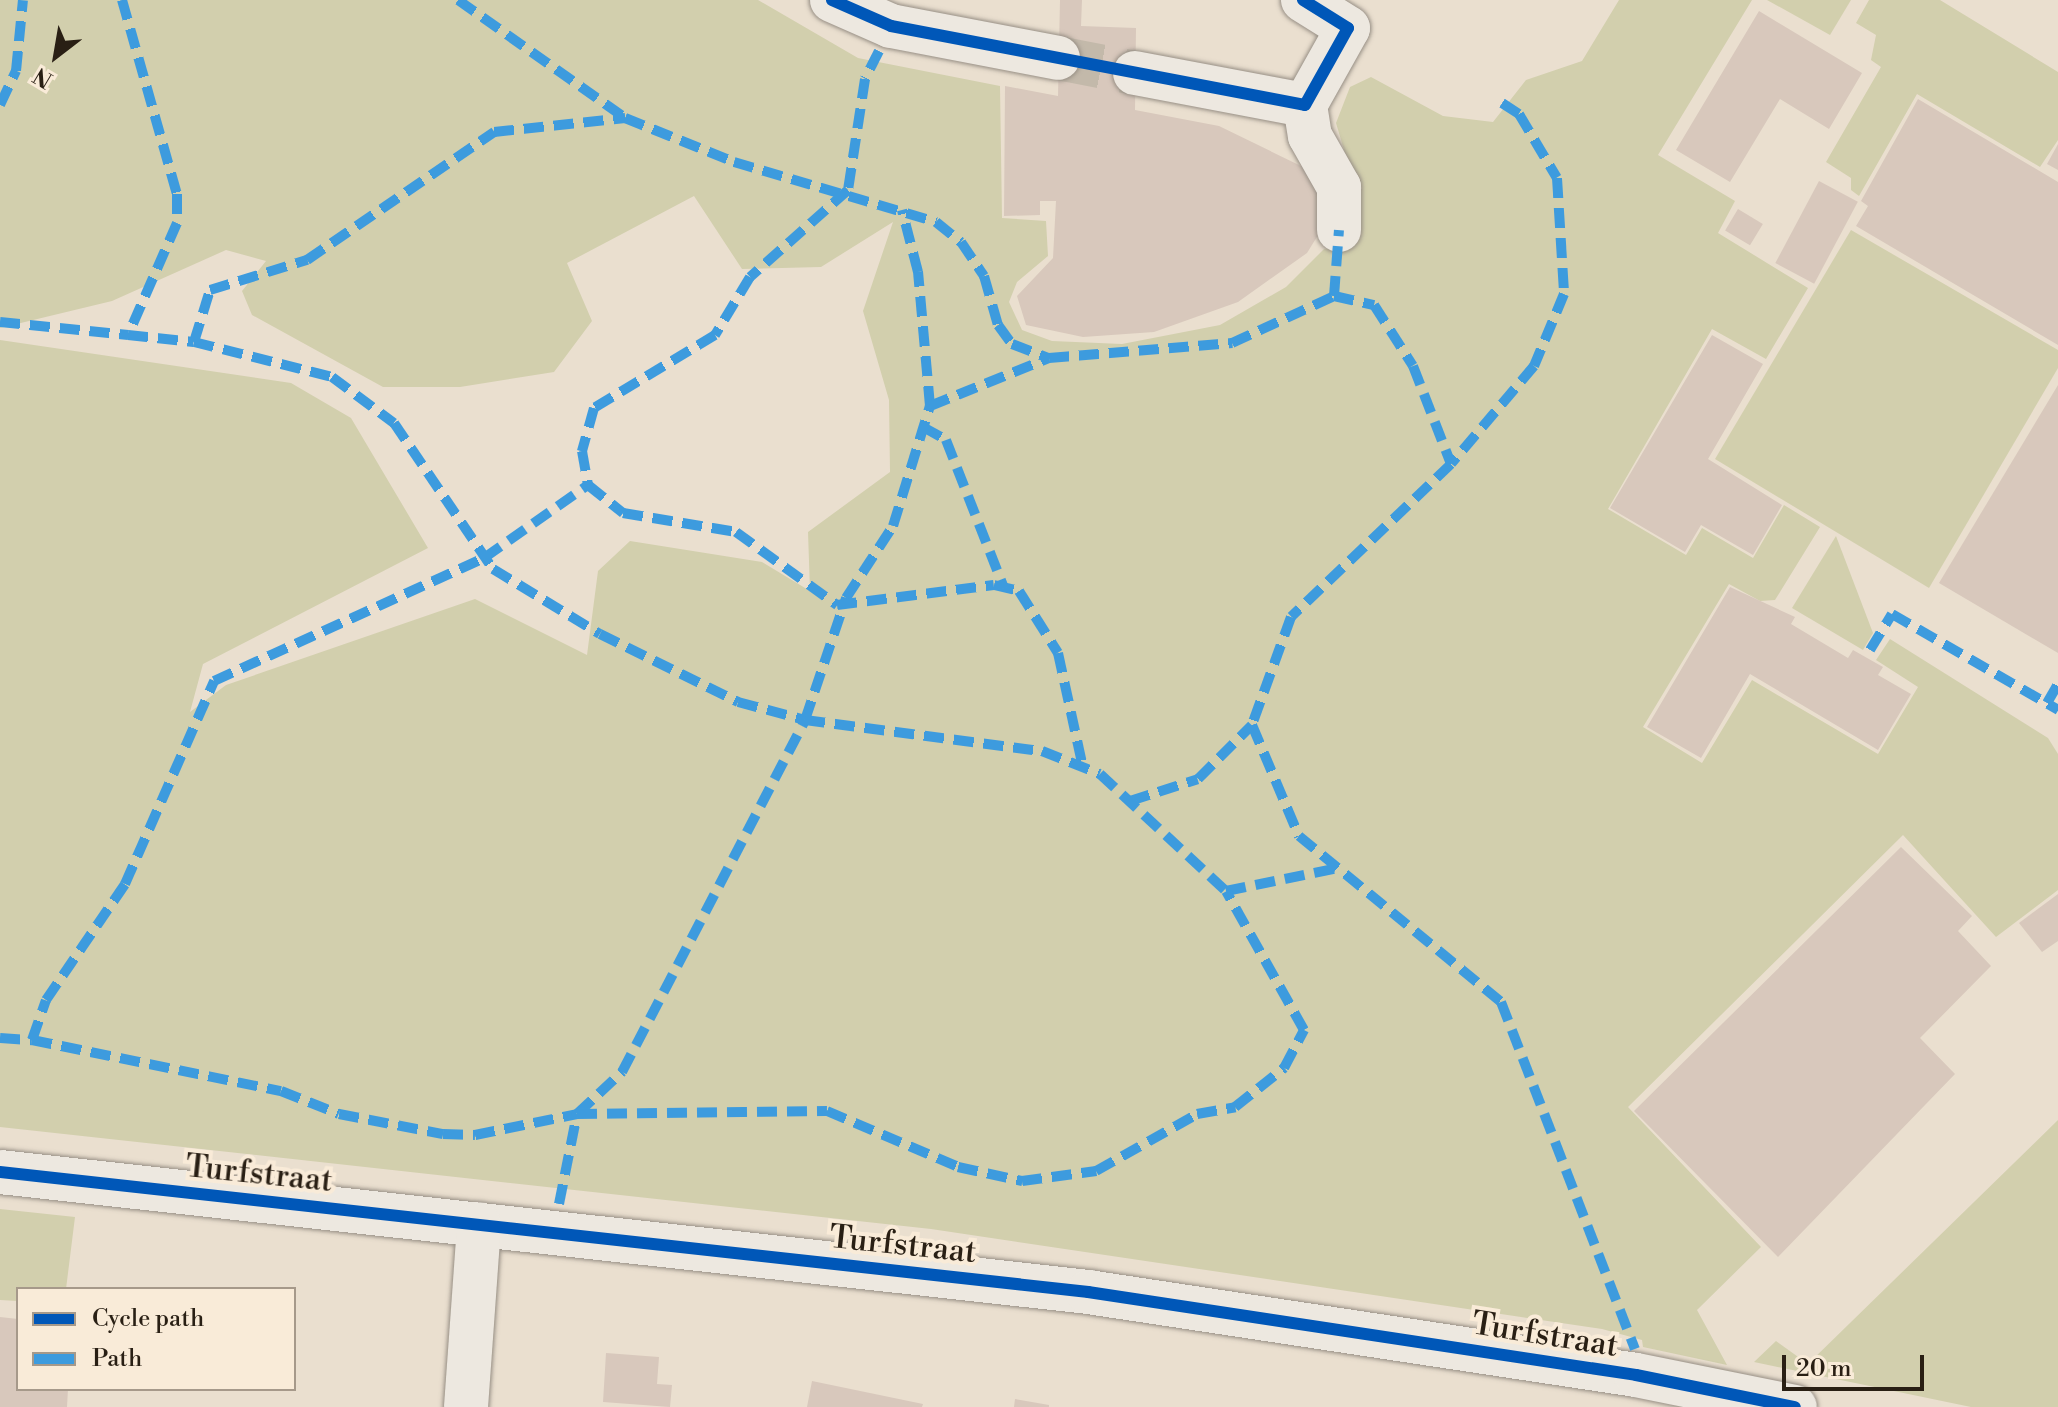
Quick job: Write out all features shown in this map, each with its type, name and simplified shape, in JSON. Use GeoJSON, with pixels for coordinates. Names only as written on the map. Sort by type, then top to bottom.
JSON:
{"type":"FeatureCollection","features":[{"type":"Feature","properties":{"kind":"street"},"geometry":{"type":"LineString","coordinates":[[832,0],[895,13],[1058,58]]}},
{"type":"Feature","properties":{"kind":"street"},"geometry":{"type":"LineString","coordinates":[[1303,0],[1348,28],[1305,105],[1310,136],[1339,187],[1339,230]]}},
{"type":"Feature","properties":{"kind":"street"},"geometry":{"type":"LineString","coordinates":[[1135,73],[1305,105]]}},
{"type":"Feature","properties":{"kind":"street","name":"Turfstraat"},"geometry":{"type":"LineString","coordinates":[[0,1172],[1088,1292],[1636,1375],[1795,1407]]}},
{"type":"Feature","properties":{"kind":"street"},"geometry":{"type":"LineString","coordinates":[[466,1407],[479,1224]]}},
{"type":"Feature","properties":{"kind":"shaded area"},"geometry":{"type":"Polygon","coordinates":[[[0,0],[758,0],[858,58],[1000,86],[1002,218],[1046,221],[1048,256],[1017,282],[1009,302],[1022,330],[1052,341],[1122,344],[1220,325],[1286,287],[1324,249],[1337,247],[1350,170],[1336,123],[1350,87],[1371,77],[1443,116],[1493,122],[1526,80],[1582,61],[1619,0],[1752,0],[1658,155],[1735,201],[1718,233],[1808,288],[1766,359],[1712,329],[1608,509],[1686,555],[1702,528],[1753,558],[1784,505],[1820,527],[1775,600],[1760,601],[1729,584],[1643,727],[1702,763],[1752,680],[1878,754],[1918,687],[1876,660],[1890,639],[2048,738],[2058,754],[2058,890],[1996,937],[1903,835],[1628,1107],[1761,1247],[1697,1310],[1727,1365],[1643,1347],[1642,1340],[1602,1329],[931,1229],[0,1127],[0,340],[291,383],[351,418],[428,548],[203,664],[190,712],[226,685],[475,599],[587,655],[598,571],[630,541],[762,562],[810,591],[808,532],[890,472],[889,400],[863,311],[893,222],[821,267],[742,269],[694,196],[567,263],[592,321],[554,372],[460,387],[383,387],[252,315],[242,291],[266,261],[226,250],[112,301],[0,328],[0,0]]]}},
{"type":"Feature","properties":{"kind":"shaded area"},"geometry":{"type":"Polygon","coordinates":[[[1767,0],[1851,0],[1830,35],[1767,0]]]}},
{"type":"Feature","properties":{"kind":"shaded area"},"geometry":{"type":"Polygon","coordinates":[[[1869,0],[1940,0],[2058,72],[2058,140],[2040,167],[1917,94],[1859,196],[1851,190],[1851,178],[1826,162],[1881,67],[1871,60],[1876,35],[1856,23],[1869,0]]]}},
{"type":"Feature","properties":{"kind":"shaded area"},"geometry":{"type":"Polygon","coordinates":[[[1851,230],[2058,350],[2058,368],[1929,588],[1715,459],[1851,230]]]}},
{"type":"Feature","properties":{"kind":"shaded area"},"geometry":{"type":"Polygon","coordinates":[[[1836,536],[1873,633],[1863,650],[1792,608],[1836,536]]]}},
{"type":"Feature","properties":{"kind":"shaded area"},"geometry":{"type":"Polygon","coordinates":[[[2058,1120],[2058,1407],[1971,1407],[1754,1362],[1776,1341],[1808,1364],[2058,1120]]]}},
{"type":"Feature","properties":{"kind":"shaded area"},"geometry":{"type":"Polygon","coordinates":[[[0,1209],[75,1217],[66,1287],[16,1287],[16,1301],[0,1300],[0,1209]]]}},
{"type":"Feature","properties":{"kind":"building"},"geometry":{"type":"Polygon","coordinates":[[[1060,0],[1082,0],[1081,26],[1136,28],[1135,110],[1219,126],[1303,167],[1319,191],[1320,232],[1307,253],[1238,302],[1154,332],[1083,337],[1026,325],[1017,296],[1053,258],[1056,201],[1040,201],[1040,215],[1004,216],[1005,86],[1058,96],[1060,0]]]}},
{"type":"Feature","properties":{"kind":"building"},"geometry":{"type":"Polygon","coordinates":[[[1759,11],[1862,73],[1829,129],[1780,99],[1730,182],[1676,150],[1759,11]]]}},
{"type":"Feature","properties":{"kind":"building"},"geometry":{"type":"Polygon","coordinates":[[[1918,99],[2058,182],[2058,345],[1856,226],[1868,206],[1861,201],[1918,99]]]}},
{"type":"Feature","properties":{"kind":"building"},"geometry":{"type":"Polygon","coordinates":[[[2058,144],[2058,170],[2047,164],[2058,144]]]}},
{"type":"Feature","properties":{"kind":"building"},"geometry":{"type":"Polygon","coordinates":[[[1819,181],[1858,202],[1814,284],[1775,263],[1819,181]]]}},
{"type":"Feature","properties":{"kind":"building"},"geometry":{"type":"Polygon","coordinates":[[[1738,209],[1763,224],[1750,245],[1725,230],[1738,209]]]}},
{"type":"Feature","properties":{"kind":"building"},"geometry":{"type":"Polygon","coordinates":[[[1712,335],[1763,364],[1708,459],[1782,505],[1753,555],[1701,525],[1685,552],[1610,508],[1712,335]]]}},
{"type":"Feature","properties":{"kind":"building"},"geometry":{"type":"Polygon","coordinates":[[[2058,385],[2058,653],[1939,583],[2058,385]]]}},
{"type":"Feature","properties":{"kind":"building"},"geometry":{"type":"Polygon","coordinates":[[[1730,587],[1795,617],[1791,624],[1848,658],[1853,650],[1883,667],[1878,675],[1911,694],[1878,750],[1750,674],[1701,758],[1647,727],[1730,587]]]}},
{"type":"Feature","properties":{"kind":"building"},"geometry":{"type":"Polygon","coordinates":[[[1901,847],[1972,916],[1958,931],[1991,966],[1920,1038],[1955,1074],[1778,1257],[1634,1111],[1901,847]]]}},
{"type":"Feature","properties":{"kind":"building"},"geometry":{"type":"Polygon","coordinates":[[[2058,894],[2058,941],[2042,952],[2019,923],[2058,894]]]}},
{"type":"Feature","properties":{"kind":"building"},"geometry":{"type":"Polygon","coordinates":[[[0,1317],[16,1319],[16,1391],[68,1391],[67,1407],[0,1407],[0,1317]]]}},
{"type":"Feature","properties":{"kind":"building"},"geometry":{"type":"Polygon","coordinates":[[[606,1353],[659,1357],[657,1384],[672,1385],[670,1407],[603,1402],[606,1353]]]}},
{"type":"Feature","properties":{"kind":"building"},"geometry":{"type":"Polygon","coordinates":[[[812,1381],[923,1404],[922,1407],[807,1407],[812,1381]]]}},
{"type":"Feature","properties":{"kind":"building"},"geometry":{"type":"Polygon","coordinates":[[[1015,1399],[1049,1405],[1049,1407],[1014,1407],[1015,1399]]]}},
{"type":"Feature","properties":{"kind":"tunnel"},"geometry":{"type":"LineString","coordinates":[[1058,58],[1135,73]]}},
{"type":"Feature","properties":{"kind":"marked path"},"geometry":{"type":"LineString","coordinates":[[0,105],[16,71],[23,0]]}},
{"type":"Feature","properties":{"kind":"marked path"},"geometry":{"type":"LineString","coordinates":[[122,0],[177,194],[177,223],[128,335],[194,342],[332,377],[394,423],[493,569],[600,634],[738,702],[805,720],[846,598],[893,526],[930,406],[918,272],[902,210]]}},
{"type":"Feature","properties":{"kind":"marked path"},"geometry":{"type":"LineString","coordinates":[[458,0],[625,118]]}},
{"type":"Feature","properties":{"kind":"marked path"},"geometry":{"type":"LineString","coordinates":[[879,51],[865,79],[848,190],[750,277],[715,335],[594,408],[582,451],[588,485],[623,513],[736,532],[837,605],[994,585],[1019,591],[1058,653],[1083,768]]}},
{"type":"Feature","properties":{"kind":"marked path"},"geometry":{"type":"LineString","coordinates":[[1502,103],[1519,114],[1557,178],[1564,294],[1534,366],[1451,464],[1291,617],[1252,725],[1299,836],[1501,1002],[1635,1349]]}},
{"type":"Feature","properties":{"kind":"marked path"},"geometry":{"type":"LineString","coordinates":[[194,342],[210,290],[307,260],[494,132],[625,118],[734,162],[936,222],[961,242],[984,276],[998,325],[1012,344],[1049,358],[1232,343],[1334,296],[1374,305],[1413,366],[1451,464]]}},
{"type":"Feature","properties":{"kind":"marked path"},"geometry":{"type":"LineString","coordinates":[[1334,296],[1339,230]]}},
{"type":"Feature","properties":{"kind":"marked path"},"geometry":{"type":"LineString","coordinates":[[0,322],[128,335]]}},
{"type":"Feature","properties":{"kind":"marked path"},"geometry":{"type":"LineString","coordinates":[[930,406],[1049,358]]}},
{"type":"Feature","properties":{"kind":"marked path"},"geometry":{"type":"LineString","coordinates":[[923,427],[946,440],[1004,588]]}},
{"type":"Feature","properties":{"kind":"marked path"},"geometry":{"type":"LineString","coordinates":[[0,1038],[32,1040],[46,1000],[125,884],[214,681],[484,558],[588,485]]}},
{"type":"Feature","properties":{"kind":"marked path"},"geometry":{"type":"LineString","coordinates":[[1870,650],[1892,614],[2058,710]]}},
{"type":"Feature","properties":{"kind":"marked path"},"geometry":{"type":"LineString","coordinates":[[2047,703],[2058,684]]}},
{"type":"Feature","properties":{"kind":"marked path"},"geometry":{"type":"LineString","coordinates":[[32,1040],[281,1091],[339,1114],[443,1134],[475,1135],[577,1114],[622,1072],[805,720],[1042,751],[1100,774],[1226,891],[1338,868]]}},
{"type":"Feature","properties":{"kind":"marked path"},"geometry":{"type":"LineString","coordinates":[[1130,801],[1198,779],[1252,725]]}},
{"type":"Feature","properties":{"kind":"marked path"},"geometry":{"type":"LineString","coordinates":[[559,1204],[577,1114],[827,1111],[958,1167],[1022,1181],[1096,1171],[1197,1114],[1235,1107],[1284,1068],[1304,1030],[1226,891]]}},
{"type":"Feature","properties":{"kind":"cycle path"},"geometry":{"type":"LineString","coordinates":[[832,0],[891,26],[1305,105],[1348,28],[1303,0]]}},
{"type":"Feature","properties":{"kind":"cycle path"},"geometry":{"type":"LineString","coordinates":[[0,1172],[1088,1292],[1636,1375],[1795,1407]]}}]}
